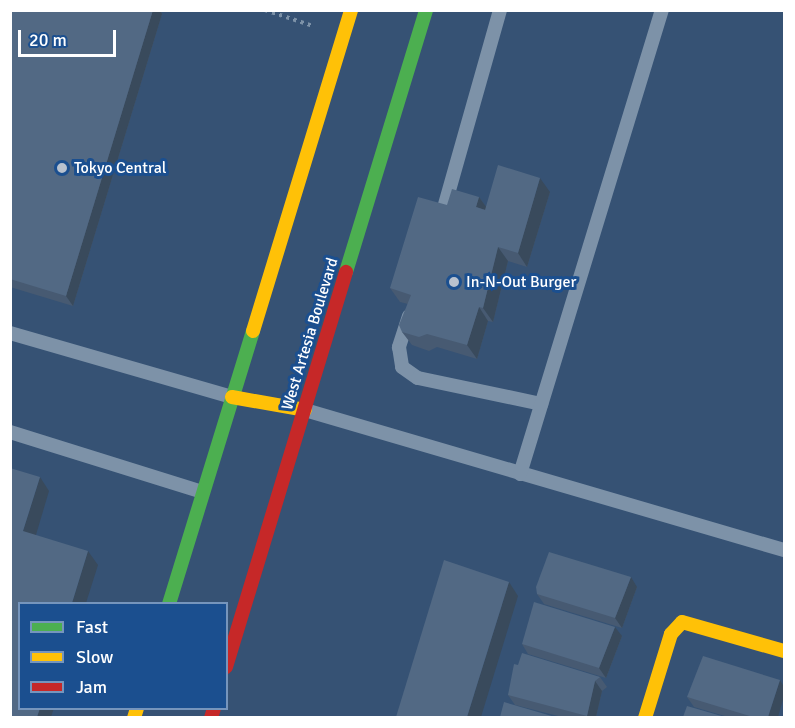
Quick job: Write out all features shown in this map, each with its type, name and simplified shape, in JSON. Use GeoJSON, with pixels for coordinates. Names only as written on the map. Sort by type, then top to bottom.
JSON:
{"type":"FeatureCollection","features":[{"type":"Feature","properties":{"kind":"main road"},"geometry":{"type":"LineString","coordinates":[[169,602],[351,10]]}},
{"type":"Feature","properties":{"kind":"main road","name":"West Artesia Boulevard"},"geometry":{"type":"LineString","coordinates":[[228,660],[426,10]]}},
{"type":"Feature","properties":{"kind":"main road"},"geometry":{"type":"LineString","coordinates":[[232,398],[304,410]]}},
{"type":"Feature","properties":{"kind":"main road"},"geometry":{"type":"LineString","coordinates":[[645,717],[671,634],[682,621],[784,651]]}},
{"type":"Feature","properties":{"kind":"lane"},"geometry":{"type":"LineString","coordinates":[[442,215],[500,10]]}},
{"type":"Feature","properties":{"kind":"lane"},"geometry":{"type":"LineString","coordinates":[[520,474],[662,10]]}},
{"type":"Feature","properties":{"kind":"lane"},"geometry":{"type":"LineString","coordinates":[[412,306],[399,347],[402,367],[418,378],[541,404]]}},
{"type":"Feature","properties":{"kind":"lane"},"geometry":{"type":"LineString","coordinates":[[10,333],[232,398]]}},
{"type":"Feature","properties":{"kind":"lane"},"geometry":{"type":"LineString","coordinates":[[304,410],[784,550]]}},
{"type":"Feature","properties":{"kind":"lane"},"geometry":{"type":"LineString","coordinates":[[10,432],[203,492]]}},
{"type":"Feature","properties":{"kind":"path"},"geometry":{"type":"LineString","coordinates":[[265,10],[314,26]]}},
{"type":"Feature","properties":{"kind":"building","name":"Tokyo Central"},"geometry":{"type":"Polygon","coordinates":[[[10,10],[153,10],[66,296],[10,279],[10,10]]]}},
{"type":"Feature","properties":{"kind":"building","name":"In-N-Out Burger"},"geometry":{"type":"Polygon","coordinates":[[[498,165],[540,178],[518,253],[498,247],[483,308],[479,307],[467,345],[427,334],[419,337],[402,332],[399,325],[411,295],[390,288],[418,197],[447,205],[452,189],[479,197],[476,207],[485,210],[498,165]]]}},
{"type":"Feature","properties":{"kind":"building"},"geometry":{"type":"Polygon","coordinates":[[[10,468],[40,477],[23,531],[88,551],[72,602],[18,602],[18,710],[39,710],[37,717],[10,717],[10,468]]]}},
{"type":"Feature","properties":{"kind":"building"},"geometry":{"type":"Polygon","coordinates":[[[549,552],[631,577],[615,618],[537,594],[536,587],[549,552]]]}},
{"type":"Feature","properties":{"kind":"building"},"geometry":{"type":"Polygon","coordinates":[[[444,560],[509,582],[467,717],[396,717],[444,560]]]}},
{"type":"Feature","properties":{"kind":"building"},"geometry":{"type":"Polygon","coordinates":[[[534,602],[615,627],[599,668],[522,644],[534,602]]]}},
{"type":"Feature","properties":{"kind":"building"},"geometry":{"type":"Polygon","coordinates":[[[522,653],[600,677],[595,681],[587,716],[508,695],[514,664],[518,665],[522,653]]]}},
{"type":"Feature","properties":{"kind":"building"},"geometry":{"type":"Polygon","coordinates":[[[703,656],[780,680],[768,717],[753,717],[687,697],[703,656]]]}},
{"type":"Feature","properties":{"kind":"building"},"geometry":{"type":"Polygon","coordinates":[[[504,702],[555,717],[500,717],[504,702]]]}},
{"type":"Feature","properties":{"kind":"building"},"geometry":{"type":"Polygon","coordinates":[[[687,706],[725,717],[683,717],[687,706]]]}},
{"type":"Feature","properties":{"kind":"traffic: fast"},"geometry":{"type":"LineString","coordinates":[[346,272],[426,10]]}},
{"type":"Feature","properties":{"kind":"traffic: fast"},"geometry":{"type":"LineString","coordinates":[[170,602],[253,331]]}},
{"type":"Feature","properties":{"kind":"traffic: slow"},"geometry":{"type":"LineString","coordinates":[[253,331],[351,10]]}},
{"type":"Feature","properties":{"kind":"traffic: slow"},"geometry":{"type":"LineString","coordinates":[[232,397],[305,410]]}},
{"type":"Feature","properties":{"kind":"traffic: slow"},"geometry":{"type":"LineString","coordinates":[[645,718],[671,634],[682,622],[784,651]]}},
{"type":"Feature","properties":{"kind":"traffic: slow"},"geometry":{"type":"LineString","coordinates":[[134,718],[136,710]]}},
{"type":"Feature","properties":{"kind":"traffic: jam"},"geometry":{"type":"LineString","coordinates":[[228,660],[346,272]]}},
{"type":"Feature","properties":{"kind":"traffic: jam"},"geometry":{"type":"LineString","coordinates":[[211,718],[213,710]]}},
{"type":"Feature","properties":{"kind":"place","name":"Tokyo Central"},"geometry":{"type":"Point","coordinates":[62,168]}},
{"type":"Feature","properties":{"kind":"place","name":"In-N-Out Burger"},"geometry":{"type":"Point","coordinates":[454,282]}}]}
